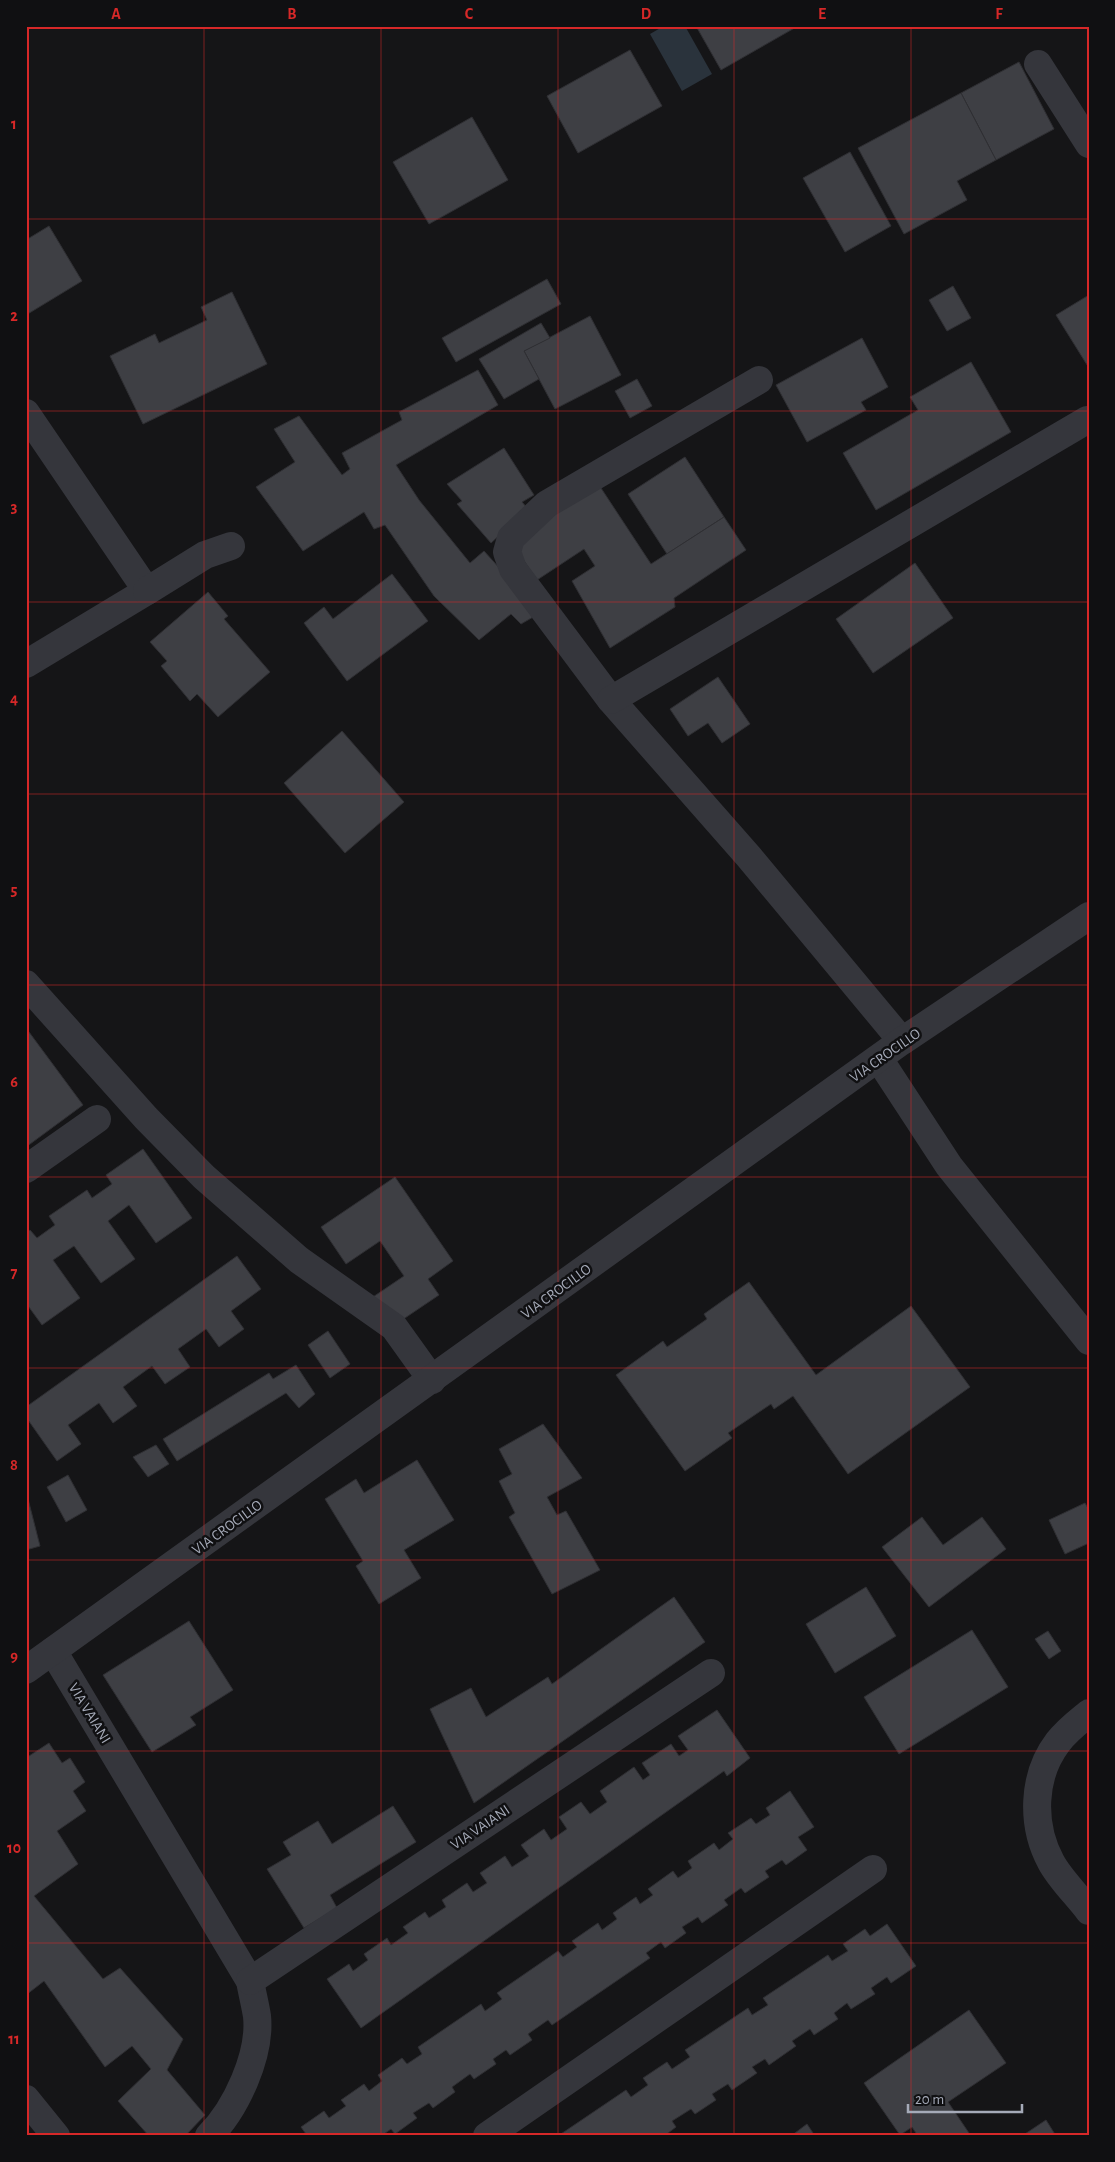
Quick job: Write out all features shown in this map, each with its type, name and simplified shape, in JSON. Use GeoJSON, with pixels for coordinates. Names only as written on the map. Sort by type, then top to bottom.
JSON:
{"type":"FeatureCollection","features":[{"type":"Feature","properties":{"kind":"street"},"geometry":{"type":"LineString","coordinates":[[1038,64],[1089,144]]}},
{"type":"Feature","properties":{"kind":"street"},"geometry":{"type":"LineString","coordinates":[[759,380],[546,504],[512,538],[507,552],[513,569],[611,700],[749,857],[902,1041]]}},
{"type":"Feature","properties":{"kind":"street"},"geometry":{"type":"LineString","coordinates":[[26,413],[146,591]]}},
{"type":"Feature","properties":{"kind":"street"},"geometry":{"type":"LineString","coordinates":[[611,700],[1087,420]]}},
{"type":"Feature","properties":{"kind":"street"},"geometry":{"type":"LineString","coordinates":[[26,664],[205,555],[231,546]]}},
{"type":"Feature","properties":{"kind":"street","name":"VIA CROCILLO"},"geometry":{"type":"LineString","coordinates":[[26,1670],[902,1041],[1089,916]]}},
{"type":"Feature","properties":{"kind":"street"},"geometry":{"type":"LineString","coordinates":[[26,984],[146,1118],[204,1177],[299,1260],[394,1328],[432,1380]]}},
{"type":"Feature","properties":{"kind":"street"},"geometry":{"type":"LineString","coordinates":[[879,1059],[949,1166],[1089,1341]]}},
{"type":"Feature","properties":{"kind":"street"},"geometry":{"type":"LineString","coordinates":[[26,1169],[97,1119]]}},
{"type":"Feature","properties":{"kind":"street","name":"VIA VAIANI"},"geometry":{"type":"LineString","coordinates":[[53,1651],[250,1981],[257,2017],[254,2046],[249,2067],[227,2115],[209,2136]]}},
{"type":"Feature","properties":{"kind":"street","name":"VIA VAIANI"},"geometry":{"type":"LineString","coordinates":[[250,1981],[711,1673]]}},
{"type":"Feature","properties":{"kind":"street"},"geometry":{"type":"LineString","coordinates":[[1089,1713],[1071,1727],[1057,1743],[1047,1761],[1040,1781],[1037,1802],[1043,1844],[1052,1864],[1089,1911]]}},
{"type":"Feature","properties":{"kind":"street"},"geometry":{"type":"LineString","coordinates":[[487,2136],[873,1869]]}},
{"type":"Feature","properties":{"kind":"street"},"geometry":{"type":"LineString","coordinates":[[26,2099],[56,2136]]}},
{"type":"Feature","properties":{"kind":"shaded area"},"geometry":{"type":"Polygon","coordinates":[[[664,26],[685,26],[712,74],[682,91],[650,34],[664,26]]]}},
{"type":"Feature","properties":{"kind":"building"},"geometry":{"type":"Polygon","coordinates":[[[696,26],[798,26],[721,70],[696,26]]]}},
{"type":"Feature","properties":{"kind":"building"},"geometry":{"type":"Polygon","coordinates":[[[630,50],[662,106],[578,153],[547,96],[630,50]]]}},
{"type":"Feature","properties":{"kind":"building"},"geometry":{"type":"Polygon","coordinates":[[[1019,62],[1054,129],[996,160],[961,93],[1019,62]]]}},
{"type":"Feature","properties":{"kind":"building"},"geometry":{"type":"Polygon","coordinates":[[[961,93],[996,160],[957,181],[967,200],[904,234],[858,148],[961,93]]]}},
{"type":"Feature","properties":{"kind":"building"},"geometry":{"type":"Polygon","coordinates":[[[472,117],[508,180],[429,224],[393,162],[472,117]]]}},
{"type":"Feature","properties":{"kind":"building"},"geometry":{"type":"Polygon","coordinates":[[[850,152],[891,226],[845,252],[803,178],[850,152]]]}},
{"type":"Feature","properties":{"kind":"building"},"geometry":{"type":"Polygon","coordinates":[[[49,226],[82,281],[26,315],[26,240],[49,226]]]}},
{"type":"Feature","properties":{"kind":"building"},"geometry":{"type":"Polygon","coordinates":[[[547,279],[561,304],[456,362],[442,338],[547,279]]]}},
{"type":"Feature","properties":{"kind":"building"},"geometry":{"type":"Polygon","coordinates":[[[953,286],[971,318],[947,331],[929,300],[953,286]]]}},
{"type":"Feature","properties":{"kind":"building"},"geometry":{"type":"Polygon","coordinates":[[[232,292],[267,364],[143,424],[110,356],[155,334],[159,343],[207,320],[201,307],[232,292]]]}},
{"type":"Feature","properties":{"kind":"building"},"geometry":{"type":"Polygon","coordinates":[[[1089,295],[1089,368],[1056,315],[1089,295]]]}},
{"type":"Feature","properties":{"kind":"building"},"geometry":{"type":"Polygon","coordinates":[[[590,316],[621,375],[555,409],[524,351],[590,316]]]}},
{"type":"Feature","properties":{"kind":"building"},"geometry":{"type":"Polygon","coordinates":[[[541,323],[550,338],[524,351],[539,379],[504,399],[479,359],[541,323]]]}},
{"type":"Feature","properties":{"kind":"building"},"geometry":{"type":"Polygon","coordinates":[[[862,338],[888,387],[861,402],[866,410],[807,442],[776,385],[862,338]]]}},
{"type":"Feature","properties":{"kind":"building"},"geometry":{"type":"Polygon","coordinates":[[[971,362],[1011,432],[876,510],[843,453],[918,410],[910,397],[971,362]]]}},
{"type":"Feature","properties":{"kind":"building"},"geometry":{"type":"Polygon","coordinates":[[[478,370],[498,405],[396,465],[419,500],[470,563],[484,551],[540,613],[521,624],[511,614],[479,640],[434,596],[385,525],[374,529],[364,512],[303,551],[256,487],[295,462],[274,429],[299,416],[342,475],[350,469],[342,453],[402,420],[399,412],[478,370]]]}},
{"type":"Feature","properties":{"kind":"building"},"geometry":{"type":"Polygon","coordinates":[[[637,379],[652,406],[630,418],[615,391],[637,379]]]}},
{"type":"Feature","properties":{"kind":"building"},"geometry":{"type":"Polygon","coordinates":[[[504,448],[534,495],[522,502],[528,509],[491,543],[457,504],[462,501],[447,484],[504,448]]]}},
{"type":"Feature","properties":{"kind":"building"},"geometry":{"type":"Polygon","coordinates":[[[685,457],[724,517],[667,554],[628,494],[685,457]]]}},
{"type":"Feature","properties":{"kind":"building"},"geometry":{"type":"Polygon","coordinates":[[[599,485],[651,564],[724,517],[746,550],[674,598],[675,607],[610,648],[572,581],[595,566],[584,549],[537,580],[516,549],[534,524],[599,485]]]}},
{"type":"Feature","properties":{"kind":"building"},"geometry":{"type":"Polygon","coordinates":[[[915,563],[953,618],[873,673],[836,619],[915,563]]]}},
{"type":"Feature","properties":{"kind":"building"},"geometry":{"type":"Polygon","coordinates":[[[392,574],[428,621],[347,681],[304,623],[324,607],[333,619],[392,574]]]}},
{"type":"Feature","properties":{"kind":"building"},"geometry":{"type":"Polygon","coordinates":[[[208,592],[228,616],[224,619],[270,672],[218,717],[197,694],[190,701],[161,666],[167,661],[150,642],[208,592]]]}},
{"type":"Feature","properties":{"kind":"building"},"geometry":{"type":"Polygon","coordinates":[[[718,677],[750,724],[722,743],[708,723],[688,736],[670,709],[718,677]]]}},
{"type":"Feature","properties":{"kind":"building"},"geometry":{"type":"Polygon","coordinates":[[[342,731],[404,802],[345,853],[284,783],[342,731]]]}},
{"type":"Feature","properties":{"kind":"building"},"geometry":{"type":"Polygon","coordinates":[[[26,1028],[83,1105],[26,1147],[26,1028]]]}},
{"type":"Feature","properties":{"kind":"building"},"geometry":{"type":"Polygon","coordinates":[[[143,1149],[192,1218],[156,1243],[129,1205],[108,1221],[135,1259],[101,1283],[74,1246],[53,1260],[80,1298],[42,1325],[26,1303],[26,1233],[30,1230],[37,1238],[55,1225],[49,1216],[87,1190],[92,1198],[112,1184],[106,1175],[143,1149]]]}},
{"type":"Feature","properties":{"kind":"building"},"geometry":{"type":"Polygon","coordinates":[[[395,1177],[453,1261],[428,1279],[439,1295],[399,1322],[370,1299],[404,1276],[380,1241],[346,1264],[321,1227],[395,1177]]]}},
{"type":"Feature","properties":{"kind":"building"},"geometry":{"type":"Polygon","coordinates":[[[237,1256],[261,1289],[231,1311],[244,1329],[219,1347],[206,1329],[178,1349],[190,1367],[165,1384],[152,1366],[123,1387],[137,1406],[113,1423],[99,1403],[68,1425],[81,1444],[57,1461],[26,1417],[26,1407],[237,1256]]]}},
{"type":"Feature","properties":{"kind":"building"},"geometry":{"type":"Polygon","coordinates":[[[749,1282],[816,1375],[911,1306],[970,1387],[848,1474],[793,1396],[774,1409],[771,1404],[728,1433],[732,1438],[685,1471],[616,1375],[663,1341],[667,1347],[707,1319],[704,1314],[749,1282]]]}},
{"type":"Feature","properties":{"kind":"building"},"geometry":{"type":"Polygon","coordinates":[[[328,1331],[350,1364],[330,1378],[308,1345],[328,1331]]]}},
{"type":"Feature","properties":{"kind":"building"},"geometry":{"type":"Polygon","coordinates":[[[296,1365],[315,1394],[299,1408],[286,1393],[177,1461],[163,1439],[269,1373],[273,1379],[296,1365]]]}},
{"type":"Feature","properties":{"kind":"building"},"geometry":{"type":"Polygon","coordinates":[[[543,1424],[582,1478],[547,1497],[557,1515],[566,1511],[600,1570],[552,1594],[509,1517],[515,1513],[499,1481],[512,1474],[499,1449],[543,1424]]]}},
{"type":"Feature","properties":{"kind":"building"},"geometry":{"type":"Polygon","coordinates":[[[156,1445],[169,1464],[148,1477],[133,1457],[156,1445]]]}},
{"type":"Feature","properties":{"kind":"building"},"geometry":{"type":"Polygon","coordinates":[[[417,1460],[454,1520],[404,1550],[421,1578],[379,1604],[356,1566],[363,1561],[325,1499],[356,1479],[364,1493],[417,1460]]]}},
{"type":"Feature","properties":{"kind":"building"},"geometry":{"type":"Polygon","coordinates":[[[68,1475],[87,1510],[66,1522],[47,1487],[68,1475]]]}},
{"type":"Feature","properties":{"kind":"building"},"geometry":{"type":"Polygon","coordinates":[[[26,1491],[40,1546],[26,1550],[26,1491]]]}},
{"type":"Feature","properties":{"kind":"building"},"geometry":{"type":"Polygon","coordinates":[[[1085,1503],[1089,1510],[1089,1543],[1065,1554],[1049,1520],[1085,1503]]]}},
{"type":"Feature","properties":{"kind":"building"},"geometry":{"type":"Polygon","coordinates":[[[922,1517],[943,1545],[982,1517],[1006,1549],[929,1607],[882,1547],[922,1517]]]}},
{"type":"Feature","properties":{"kind":"building"},"geometry":{"type":"Polygon","coordinates":[[[866,1587],[896,1636],[835,1673],[806,1624],[866,1587]]]}},
{"type":"Feature","properties":{"kind":"building"},"geometry":{"type":"Polygon","coordinates":[[[674,1597],[705,1642],[474,1803],[430,1709],[471,1688],[486,1717],[548,1677],[552,1684],[674,1597]]]}},
{"type":"Feature","properties":{"kind":"building"},"geometry":{"type":"Polygon","coordinates":[[[189,1621],[233,1690],[190,1717],[196,1725],[152,1752],[103,1675],[189,1621]]]}},
{"type":"Feature","properties":{"kind":"building"},"geometry":{"type":"Polygon","coordinates":[[[972,1630],[1008,1687],[899,1754],[864,1697],[972,1630]]]}},
{"type":"Feature","properties":{"kind":"building"},"geometry":{"type":"Polygon","coordinates":[[[1048,1631],[1061,1651],[1049,1659],[1035,1639],[1048,1631]]]}},
{"type":"Feature","properties":{"kind":"building"},"geometry":{"type":"Polygon","coordinates":[[[717,1710],[750,1758],[727,1776],[724,1771],[361,2028],[327,1979],[349,1964],[353,1971],[368,1960],[364,1954],[387,1938],[391,1945],[408,1933],[403,1927],[425,1912],[429,1918],[446,1907],[442,1900],[467,1883],[473,1892],[487,1883],[480,1873],[505,1856],[512,1867],[529,1856],[521,1845],[544,1829],[551,1840],[567,1829],[559,1817],[581,1802],[590,1814],[607,1802],[600,1791],[634,1767],[643,1780],[650,1775],[642,1763],[671,1744],[679,1756],[688,1750],[678,1736],[717,1710]]]}},
{"type":"Feature","properties":{"kind":"building"},"geometry":{"type":"Polygon","coordinates":[[[49,1743],[62,1763],[70,1758],[85,1782],[73,1791],[86,1811],[57,1831],[78,1864],[34,1896],[103,1979],[120,1968],[183,2039],[167,2070],[205,2115],[185,2136],[149,2136],[118,2101],[151,2069],[132,2046],[105,2067],[44,1981],[26,1995],[26,1758],[49,1743]]]}},
{"type":"Feature","properties":{"kind":"building"},"geometry":{"type":"Polygon","coordinates":[[[790,1791],[814,1827],[798,1837],[807,1850],[786,1865],[782,1860],[765,1871],[769,1877],[745,1893],[741,1888],[724,1900],[728,1905],[702,1923],[698,1917],[682,1927],[686,1933],[665,1948],[661,1942],[646,1953],[650,1958],[552,2025],[548,2020],[528,2034],[532,2040],[510,2055],[506,2050],[493,2059],[496,2064],[474,2079],[470,2074],[452,2087],[455,2092],[433,2108],[429,2103],[413,2113],[417,2118],[395,2134],[391,2129],[381,2136],[303,2136],[306,2134],[301,2127],[324,2111],[329,2118],[346,2106],[341,2100],[364,2084],[369,2091],[382,2081],[378,2075],[402,2058],[407,2064],[422,2054],[418,2047],[481,2004],[485,2011],[502,1999],[497,1993],[558,1951],[563,1957],[577,1947],[572,1941],[598,1923],[602,1930],[617,1919],[613,1913],[636,1897],[640,1904],[653,1895],[648,1889],[673,1871],[678,1878],[692,1868],[688,1861],[714,1843],[719,1850],[733,1839],[728,1833],[751,1818],[756,1824],[770,1815],[766,1808],[790,1791]]]}},
{"type":"Feature","properties":{"kind":"building"},"geometry":{"type":"Polygon","coordinates":[[[393,1806],[416,1842],[330,1895],[337,1908],[304,1928],[267,1869],[291,1855],[283,1842],[318,1821],[332,1844],[393,1806]]]}},
{"type":"Feature","properties":{"kind":"building"},"geometry":{"type":"Polygon","coordinates":[[[887,1924],[916,1966],[891,1983],[887,1977],[871,1988],[875,1994],[851,2009],[847,2003],[834,2013],[838,2019],[814,2035],[810,2029],[792,2041],[796,2046],[769,2065],[765,2059],[752,2067],[757,2073],[732,2090],[728,2084],[712,2094],[716,2100],[695,2114],[691,2109],[672,2121],[676,2127],[664,2136],[558,2136],[626,2090],[631,2097],[648,2085],[643,2078],[667,2062],[672,2069],[690,2057],[685,2050],[748,2008],[752,2015],[768,2005],[763,1998],[828,1955],[832,1961],[848,1951],[843,1944],[865,1929],[870,1936],[887,1924]]]}},
{"type":"Feature","properties":{"kind":"building"},"geometry":{"type":"Polygon","coordinates":[[[969,2010],[1006,2063],[948,2102],[971,2136],[918,2136],[912,2127],[900,2135],[864,2083],[969,2010]]]}},
{"type":"Feature","properties":{"kind":"building"},"geometry":{"type":"Polygon","coordinates":[[[1046,2120],[1056,2136],[1022,2136],[1046,2120]]]}},
{"type":"Feature","properties":{"kind":"building"},"geometry":{"type":"Polygon","coordinates":[[[807,2124],[815,2136],[791,2136],[807,2124]]]}}]}
